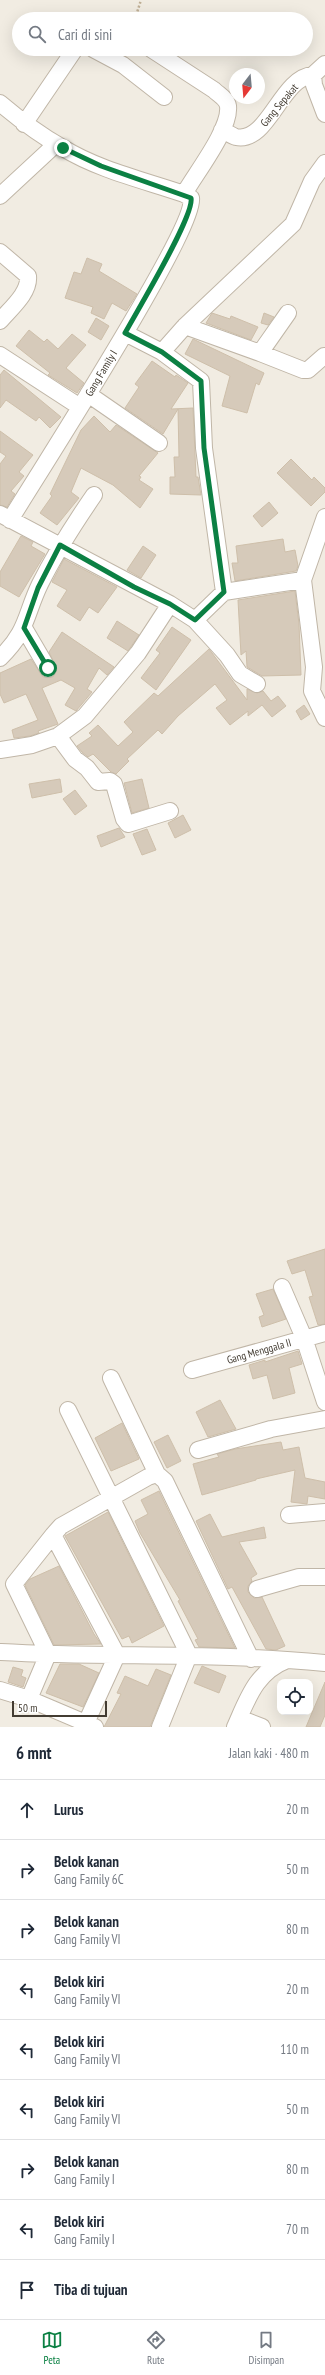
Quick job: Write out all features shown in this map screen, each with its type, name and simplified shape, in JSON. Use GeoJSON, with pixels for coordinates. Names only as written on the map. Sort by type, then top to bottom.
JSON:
{"type":"FeatureCollection","features":[{"type":"Feature","properties":{"kind":"street"},"geometry":{"type":"LineString","coordinates":[[24,124],[70,56]]}},
{"type":"Feature","properties":{"kind":"street"},"geometry":{"type":"LineString","coordinates":[[106,56],[123,65],[164,97]]}},
{"type":"Feature","properties":{"kind":"street"},"geometry":{"type":"LineString","coordinates":[[0,103],[24,124],[56,144],[101,166],[184,194],[222,130],[228,116],[228,105],[224,98],[161,56]]}},
{"type":"Feature","properties":{"kind":"street","name":"Gang Sepakat"},"geometry":{"type":"LineString","coordinates":[[222,130],[236,137],[246,136],[261,127],[292,86],[304,76],[313,75],[325,64]]}},
{"type":"Feature","properties":{"kind":"street","name":"Gang Sepakat"},"geometry":{"type":"LineString","coordinates":[[313,75],[314,85],[325,114]]}},
{"type":"Feature","properties":{"kind":"street"},"geometry":{"type":"LineString","coordinates":[[0,196],[56,144]]}},
{"type":"Feature","properties":{"kind":"street"},"geometry":{"type":"LineString","coordinates":[[162,352],[185,326],[293,224],[312,181],[325,163]]}},
{"type":"Feature","properties":{"kind":"street","name":"Gang Family I"},"geometry":{"type":"LineString","coordinates":[[5,517],[84,401],[125,333],[180,233],[192,204],[191,198],[184,194]]}},
{"type":"Feature","properties":{"kind":"street"},"geometry":{"type":"LineString","coordinates":[[0,252],[28,276],[29,282],[26,290],[0,321]]}},
{"type":"Feature","properties":{"kind":"street"},"geometry":{"type":"LineString","coordinates":[[260,353],[288,313]]}},
{"type":"Feature","properties":{"kind":"street"},"geometry":{"type":"LineString","coordinates":[[185,326],[303,370],[308,370],[324,356]]}},
{"type":"Feature","properties":{"kind":"street"},"geometry":{"type":"LineString","coordinates":[[125,333],[162,352],[198,377],[203,387],[204,448],[224,592]]}},
{"type":"Feature","properties":{"kind":"street"},"geometry":{"type":"LineString","coordinates":[[0,355],[159,443]]}},
{"type":"Feature","properties":{"kind":"street"},"geometry":{"type":"LineString","coordinates":[[0,658],[15,643],[24,628],[38,588],[60,545],[94,495]]}},
{"type":"Feature","properties":{"kind":"street"},"geometry":{"type":"LineString","coordinates":[[5,517],[60,545],[134,587],[170,604],[195,620],[227,654],[240,674],[257,684]]}},
{"type":"Feature","properties":{"kind":"street"},"geometry":{"type":"LineString","coordinates":[[325,517],[303,580],[314,667],[312,691],[325,717]]}},
{"type":"Feature","properties":{"kind":"street"},"geometry":{"type":"LineString","coordinates":[[195,620],[224,592],[303,580]]}},
{"type":"Feature","properties":{"kind":"street"},"geometry":{"type":"LineString","coordinates":[[0,750],[32,745],[58,736],[84,716],[138,653],[170,604]]}},
{"type":"Feature","properties":{"kind":"street"},"geometry":{"type":"LineString","coordinates":[[24,628],[48,668]]}},
{"type":"Feature","properties":{"kind":"street"},"geometry":{"type":"LineString","coordinates":[[58,736],[75,759],[87,768],[98,782],[110,782],[114,784],[124,819],[128,824],[170,811]]}},
{"type":"Feature","properties":{"kind":"street"},"geometry":{"type":"LineString","coordinates":[[282,1287],[304,1338],[325,1402]]}},
{"type":"Feature","properties":{"kind":"street","name":"Gang Menggala II"},"geometry":{"type":"LineString","coordinates":[[192,1370],[325,1333]]}},
{"type":"Feature","properties":{"kind":"street"},"geometry":{"type":"LineString","coordinates":[[111,1378],[157,1474],[165,1481],[251,1658]]}},
{"type":"Feature","properties":{"kind":"street"},"geometry":{"type":"LineString","coordinates":[[68,1410],[189,1655],[160,1727]]}},
{"type":"Feature","properties":{"kind":"street"},"geometry":{"type":"LineString","coordinates":[[198,1450],[271,1429],[325,1418]]}},
{"type":"Feature","properties":{"kind":"street"},"geometry":{"type":"LineString","coordinates":[[29,1699],[48,1654],[14,1584],[61,1526],[110,1497],[148,1477],[157,1474]]}},
{"type":"Feature","properties":{"kind":"street"},"geometry":{"type":"LineString","coordinates":[[289,1515],[325,1512]]}},
{"type":"Feature","properties":{"kind":"street"},"geometry":{"type":"LineString","coordinates":[[0,1690],[29,1699],[90,1725],[117,1655],[53,1534]]}},
{"type":"Feature","properties":{"kind":"street"},"geometry":{"type":"LineString","coordinates":[[257,1589],[299,1577],[325,1577]]}},
{"type":"Feature","properties":{"kind":"street"},"geometry":{"type":"LineString","coordinates":[[1,1652],[48,1654],[189,1655],[325,1663]]}},
{"type":"Feature","properties":{"kind":"street"},"geometry":{"type":"LineString","coordinates":[[262,1727],[237,1723],[250,1694],[263,1674],[274,1665],[288,1660]]}},
{"type":"Feature","properties":{"kind":"path"},"geometry":{"type":"LineString","coordinates":[[137,12],[141,0]]}},
{"type":"Feature","properties":{"kind":"building"},"geometry":{"type":"Polygon","coordinates":[[[87,258],[102,264],[99,271],[137,294],[126,311],[112,303],[104,319],[91,313],[93,307],[65,298],[74,272],[81,274],[87,258]]]}},
{"type":"Feature","properties":{"kind":"building"},"geometry":{"type":"Polygon","coordinates":[[[212,313],[230,319],[231,316],[258,327],[251,340],[206,323],[212,313]]]}},
{"type":"Feature","properties":{"kind":"building"},"geometry":{"type":"Polygon","coordinates":[[[264,313],[274,317],[268,325],[261,323],[264,313]]]}},
{"type":"Feature","properties":{"kind":"building"},"geometry":{"type":"Polygon","coordinates":[[[96,318],[109,326],[101,340],[88,332],[96,318]]]}},
{"type":"Feature","properties":{"kind":"building"},"geometry":{"type":"Polygon","coordinates":[[[29,330],[44,342],[47,339],[58,349],[72,334],[86,345],[66,368],[84,383],[77,393],[48,375],[50,373],[16,346],[29,330]]]}},
{"type":"Feature","properties":{"kind":"building"},"geometry":{"type":"Polygon","coordinates":[[[193,339],[264,373],[259,385],[256,383],[247,413],[222,406],[230,376],[185,354],[193,339]]]}},
{"type":"Feature","properties":{"kind":"building"},"geometry":{"type":"Polygon","coordinates":[[[152,361],[175,377],[176,375],[188,383],[171,409],[193,408],[196,477],[198,477],[201,495],[170,494],[170,477],[175,477],[174,457],[179,457],[178,409],[163,434],[125,408],[139,387],[135,384],[152,361]]]}},
{"type":"Feature","properties":{"kind":"building"},"geometry":{"type":"Polygon","coordinates":[[[4,370],[61,417],[50,428],[39,417],[36,421],[6,400],[0,408],[0,375],[4,370]]]}},
{"type":"Feature","properties":{"kind":"building"},"geometry":{"type":"Polygon","coordinates":[[[94,416],[110,432],[116,425],[158,453],[139,476],[141,477],[139,480],[153,489],[140,508],[113,485],[81,468],[71,492],[79,498],[57,525],[40,513],[52,496],[50,494],[81,430],[94,416]]]}},
{"type":"Feature","properties":{"kind":"building"},"geometry":{"type":"Polygon","coordinates":[[[0,431],[33,455],[19,472],[24,476],[11,491],[15,494],[7,507],[0,505],[0,464],[6,456],[0,452],[0,431]]]}},
{"type":"Feature","properties":{"kind":"building"},"geometry":{"type":"Polygon","coordinates":[[[291,459],[312,480],[314,477],[325,488],[325,492],[311,506],[277,473],[291,459]]]}},
{"type":"Feature","properties":{"kind":"building"},"geometry":{"type":"Polygon","coordinates":[[[269,502],[278,513],[262,527],[253,516],[269,502]]]}},
{"type":"Feature","properties":{"kind":"building"},"geometry":{"type":"Polygon","coordinates":[[[21,536],[33,542],[31,546],[45,554],[19,597],[0,586],[0,572],[21,536]]]}},
{"type":"Feature","properties":{"kind":"building"},"geometry":{"type":"Polygon","coordinates":[[[283,539],[285,552],[295,550],[298,566],[296,571],[235,581],[232,563],[238,563],[236,546],[283,539]]]}},
{"type":"Feature","properties":{"kind":"building"},"geometry":{"type":"Polygon","coordinates":[[[143,546],[156,555],[141,578],[127,570],[143,546]]]}},
{"type":"Feature","properties":{"kind":"building"},"geometry":{"type":"Polygon","coordinates":[[[64,559],[117,587],[98,613],[89,607],[80,621],[57,606],[67,590],[52,582],[64,559]]]}},
{"type":"Feature","properties":{"kind":"building"},"geometry":{"type":"Polygon","coordinates":[[[295,591],[299,624],[301,675],[262,676],[247,667],[246,651],[241,655],[238,600],[295,591]]]}},
{"type":"Feature","properties":{"kind":"building"},"geometry":{"type":"Polygon","coordinates":[[[117,621],[139,635],[128,651],[107,638],[117,621]]]}},
{"type":"Feature","properties":{"kind":"building"},"geometry":{"type":"Polygon","coordinates":[[[172,627],[191,640],[156,690],[141,678],[160,653],[156,650],[172,627]]]}},
{"type":"Feature","properties":{"kind":"building"},"geometry":{"type":"Polygon","coordinates":[[[62,632],[114,667],[107,675],[99,668],[87,689],[92,692],[76,711],[65,705],[75,688],[61,680],[42,688],[58,724],[38,731],[39,733],[30,736],[14,738],[12,730],[38,720],[26,694],[4,703],[0,694],[0,673],[31,659],[43,677],[53,677],[57,669],[49,652],[62,632]]]}},
{"type":"Feature","properties":{"kind":"building"},"geometry":{"type":"Polygon","coordinates":[[[209,649],[247,700],[247,689],[257,693],[263,691],[271,701],[278,696],[286,706],[272,717],[262,705],[248,716],[248,711],[230,725],[216,708],[227,700],[215,684],[178,716],[162,734],[158,730],[127,759],[129,761],[116,774],[111,772],[93,754],[88,757],[77,746],[92,736],[89,733],[98,725],[118,746],[133,732],[124,722],[154,693],[158,696],[209,649]]]}},
{"type":"Feature","properties":{"kind":"building"},"geometry":{"type":"Polygon","coordinates":[[[304,705],[310,714],[301,720],[296,711],[304,705]]]}},
{"type":"Feature","properties":{"kind":"building"},"geometry":{"type":"Polygon","coordinates":[[[60,779],[62,792],[32,798],[29,784],[60,779]]]}},
{"type":"Feature","properties":{"kind":"building"},"geometry":{"type":"Polygon","coordinates":[[[142,779],[149,808],[132,813],[124,783],[142,779]]]}},
{"type":"Feature","properties":{"kind":"building"},"geometry":{"type":"Polygon","coordinates":[[[75,790],[87,806],[75,815],[63,799],[75,790]]]}},
{"type":"Feature","properties":{"kind":"building"},"geometry":{"type":"Polygon","coordinates":[[[183,815],[191,830],[175,838],[168,823],[183,815]]]}},
{"type":"Feature","properties":{"kind":"building"},"geometry":{"type":"Polygon","coordinates":[[[119,828],[125,837],[101,847],[97,836],[119,828]]]}},
{"type":"Feature","properties":{"kind":"building"},"geometry":{"type":"Polygon","coordinates":[[[147,829],[156,850],[142,855],[133,834],[147,829]]]}},
{"type":"Feature","properties":{"kind":"building"},"geometry":{"type":"Polygon","coordinates":[[[325,1249],[325,1324],[318,1325],[309,1297],[313,1296],[305,1270],[292,1274],[287,1261],[325,1249]]]}},
{"type":"Feature","properties":{"kind":"building"},"geometry":{"type":"Polygon","coordinates":[[[273,1289],[286,1319],[262,1327],[259,1317],[264,1315],[256,1294],[273,1289]]]}},
{"type":"Feature","properties":{"kind":"building"},"geometry":{"type":"Polygon","coordinates":[[[298,1351],[302,1364],[289,1368],[295,1393],[273,1399],[267,1375],[253,1379],[249,1365],[265,1360],[265,1362],[298,1351]]]}},
{"type":"Feature","properties":{"kind":"building"},"geometry":{"type":"Polygon","coordinates":[[[220,1400],[236,1429],[208,1437],[196,1412],[220,1400]]]}},
{"type":"Feature","properties":{"kind":"building"},"geometry":{"type":"Polygon","coordinates":[[[122,1423],[139,1459],[111,1471],[95,1438],[122,1423]]]}},
{"type":"Feature","properties":{"kind":"building"},"geometry":{"type":"Polygon","coordinates":[[[168,1435],[181,1461],[167,1468],[154,1442],[168,1435]]]}},
{"type":"Feature","properties":{"kind":"building"},"geometry":{"type":"Polygon","coordinates":[[[281,1442],[283,1450],[299,1447],[305,1478],[325,1482],[325,1499],[308,1496],[307,1504],[291,1502],[295,1470],[256,1479],[202,1495],[193,1464],[219,1457],[217,1454],[235,1449],[281,1442]]]}},
{"type":"Feature","properties":{"kind":"building"},"geometry":{"type":"Polygon","coordinates":[[[159,1491],[235,1648],[199,1647],[195,1640],[198,1639],[178,1601],[180,1600],[140,1533],[135,1521],[148,1514],[141,1500],[159,1491]]]}},
{"type":"Feature","properties":{"kind":"building"},"geometry":{"type":"Polygon","coordinates":[[[108,1512],[164,1626],[132,1643],[129,1636],[122,1639],[65,1536],[108,1512]]]}},
{"type":"Feature","properties":{"kind":"building"},"geometry":{"type":"Polygon","coordinates":[[[210,1514],[222,1537],[264,1527],[266,1538],[239,1542],[257,1574],[251,1578],[252,1581],[248,1586],[248,1592],[254,1598],[262,1597],[285,1646],[276,1650],[266,1649],[232,1587],[228,1589],[196,1521],[210,1514]]]}},
{"type":"Feature","properties":{"kind":"building"},"geometry":{"type":"Polygon","coordinates":[[[59,1566],[94,1634],[101,1644],[54,1645],[25,1585],[30,1579],[59,1566]]]}},
{"type":"Feature","properties":{"kind":"building"},"geometry":{"type":"Polygon","coordinates":[[[60,1664],[79,1664],[99,1673],[83,1707],[46,1693],[60,1664]]]}},
{"type":"Feature","properties":{"kind":"building"},"geometry":{"type":"Polygon","coordinates":[[[202,1666],[226,1676],[219,1693],[194,1683],[202,1666]]]}},
{"type":"Feature","properties":{"kind":"building"},"geometry":{"type":"Polygon","coordinates":[[[13,1667],[23,1670],[21,1676],[26,1678],[23,1687],[8,1682],[13,1667]]]}},
{"type":"Feature","properties":{"kind":"building"},"geometry":{"type":"Polygon","coordinates":[[[156,1669],[171,1675],[150,1727],[104,1727],[121,1694],[117,1693],[125,1676],[148,1686],[156,1669]]]}},
{"type":"Feature","properties":{"kind":"building"},"geometry":{"type":"Polygon","coordinates":[[[325,1682],[325,1715],[320,1727],[306,1727],[311,1715],[313,1715],[313,1710],[325,1682]]]}},
{"type":"Feature","properties":{"kind":"route"},"geometry":{"type":"LineString","coordinates":[[48,668],[24,628],[38,588],[60,545],[134,587],[170,604],[195,620],[224,592],[204,448],[203,387],[201,381],[198,377],[162,352],[125,333],[180,233],[192,204],[191,198],[184,194],[101,166],[63,148]]}}]}
